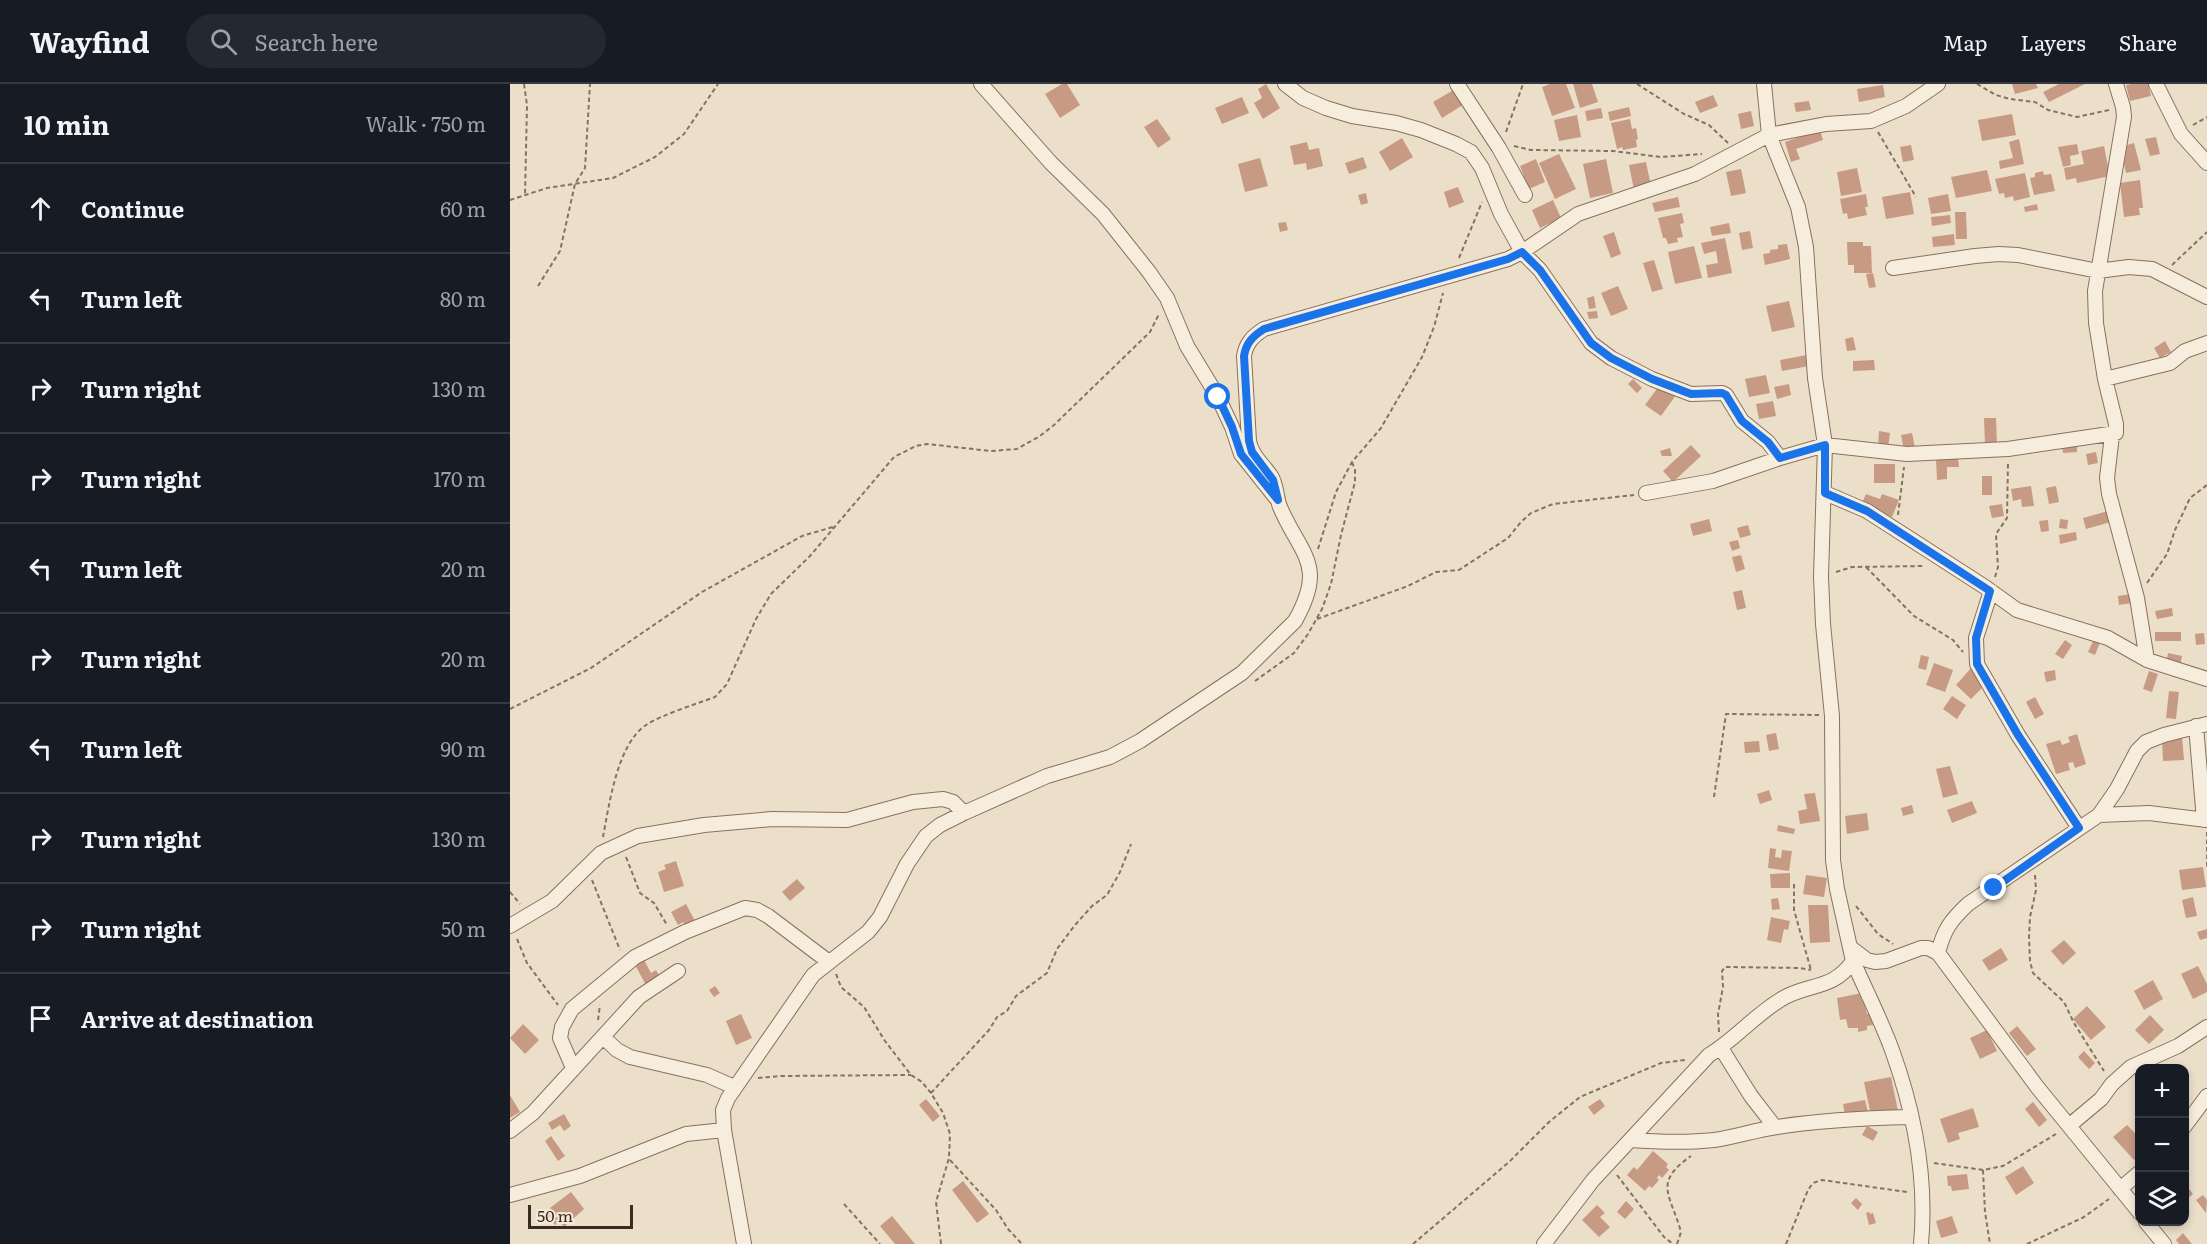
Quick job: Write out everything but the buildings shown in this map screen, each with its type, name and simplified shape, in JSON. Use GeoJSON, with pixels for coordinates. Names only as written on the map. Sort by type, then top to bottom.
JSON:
{"type":"FeatureCollection","features":[{"type":"Feature","properties":{"kind":"street"},"geometry":{"type":"LineString","coordinates":[[744,1244],[724,1130],[723,1110],[737,1083],[813,975],[874,925],[886,908],[907,864],[926,836],[940,825],[964,813],[1047,776],[1110,757],[1220,690],[1248,669],[1295,621],[1304,606],[1311,572],[1308,558],[1278,500],[1241,454],[1218,397],[1187,346],[1167,298],[1103,214],[1051,164],[981,84]]}},
{"type":"Feature","properties":{"kind":"street"},"geometry":{"type":"LineString","coordinates":[[1285,84],[1303,98],[1326,108],[1352,116],[1405,125],[1471,152],[1482,168],[1501,214],[1522,252],[1540,270],[1591,343],[1611,358],[1652,379],[1691,394],[1722,393],[1726,395],[1742,421],[1768,442],[1780,458]]}},
{"type":"Feature","properties":{"kind":"street"},"geometry":{"type":"LineString","coordinates":[[1457,84],[1500,145],[1525,195]]}},
{"type":"Feature","properties":{"kind":"street"},"geometry":{"type":"LineString","coordinates":[[1764,84],[1769,135],[1798,207],[1803,228],[1815,378],[1825,445],[1821,576],[1832,716],[1832,837],[1837,889],[1853,962],[1892,1048],[1909,1099],[1920,1161],[1921,1244]]}},
{"type":"Feature","properties":{"kind":"street"},"geometry":{"type":"LineString","coordinates":[[1278,500],[1273,480],[1252,452],[1249,441],[1244,356],[1248,342],[1264,329],[1508,259],[1578,214],[1695,174],[1769,135],[1826,124],[1871,121],[1906,106],[1938,84]]}},
{"type":"Feature","properties":{"kind":"street"},"geometry":{"type":"LineString","coordinates":[[1646,493],[1713,482],[1825,445],[1907,454],[2008,449],[2116,433],[2104,379],[2096,323],[2095,291],[2124,112],[2116,84]]}},
{"type":"Feature","properties":{"kind":"street"},"geometry":{"type":"LineString","coordinates":[[2156,84],[2181,134],[2207,162]]}},
{"type":"Feature","properties":{"kind":"street"},"geometry":{"type":"LineString","coordinates":[[1893,268],[2000,254],[2018,255],[2097,271],[2129,267],[2152,269],[2207,297]]}},
{"type":"Feature","properties":{"kind":"street"},"geometry":{"type":"LineString","coordinates":[[2104,379],[2170,363],[2185,351],[2207,343]]}},
{"type":"Feature","properties":{"kind":"street"},"geometry":{"type":"LineString","coordinates":[[2112,435],[2106,478],[2137,598],[2147,660]]}},
{"type":"Feature","properties":{"kind":"street"},"geometry":{"type":"LineString","coordinates":[[1825,493],[1867,511],[2017,610],[2108,638],[2147,660],[2207,679]]}},
{"type":"Feature","properties":{"kind":"street"},"geometry":{"type":"LineString","coordinates":[[1990,591],[1976,638],[1977,664],[2018,735],[2079,828]]}},
{"type":"Feature","properties":{"kind":"street"},"geometry":{"type":"LineString","coordinates":[[1938,953],[1941,938],[1951,920],[1968,904],[2099,815],[2117,789],[2137,751],[2146,742],[2202,725],[2206,824],[2149,813],[2099,815]]}},
{"type":"Feature","properties":{"kind":"street"},"geometry":{"type":"LineString","coordinates":[[511,925],[552,901],[601,854],[638,836],[704,825],[772,819],[847,820],[912,802],[943,799],[953,802],[964,813]]}},
{"type":"Feature","properties":{"kind":"street"},"geometry":{"type":"LineString","coordinates":[[573,1068],[560,1038],[562,1027],[572,1009],[635,957],[672,937],[745,908],[756,909],[829,962]]}},
{"type":"Feature","properties":{"kind":"street"},"geometry":{"type":"LineString","coordinates":[[1850,947],[1868,960],[1875,962],[1886,961],[1924,948],[1938,953],[2038,1088],[2135,1208]]}},
{"type":"Feature","properties":{"kind":"street"},"geometry":{"type":"LineString","coordinates":[[1544,1244],[1593,1180],[1714,1052],[1780,1000],[1836,980],[1853,962]]}},
{"type":"Feature","properties":{"kind":"street"},"geometry":{"type":"LineString","coordinates":[[510,1131],[533,1113],[639,997],[678,971]]}},
{"type":"Feature","properties":{"kind":"street"},"geometry":{"type":"LineString","coordinates":[[2070,1125],[2101,1099],[2112,1084],[2131,1067],[2178,1046],[2207,1028]]}},
{"type":"Feature","properties":{"kind":"street"},"geometry":{"type":"LineString","coordinates":[[603,1037],[617,1050],[630,1057],[737,1083]]}},
{"type":"Feature","properties":{"kind":"street"},"geometry":{"type":"LineString","coordinates":[[1714,1052],[1775,1127]]}},
{"type":"Feature","properties":{"kind":"street"},"geometry":{"type":"LineString","coordinates":[[2189,1120],[2207,1096]]}},
{"type":"Feature","properties":{"kind":"street"},"geometry":{"type":"LineString","coordinates":[[1630,1140],[1656,1142],[1713,1140],[1775,1127],[1911,1117]]}},
{"type":"Feature","properties":{"kind":"street"},"geometry":{"type":"LineString","coordinates":[[510,1194],[580,1176],[686,1134],[724,1130]]}},
{"type":"Feature","properties":{"kind":"street"},"geometry":{"type":"LineString","coordinates":[[2120,1189],[2135,1176]]}},
{"type":"Feature","properties":{"kind":"street"},"geometry":{"type":"LineString","coordinates":[[2150,1226],[2164,1244]]}},
{"type":"Feature","properties":{"kind":"street"},"geometry":{"type":"LineString","coordinates":[[1556,1231],[1563,1244]]}},
{"type":"Feature","properties":{"kind":"path"},"geometry":{"type":"LineString","coordinates":[[524,84],[527,105],[525,196]]}},
{"type":"Feature","properties":{"kind":"path"},"geometry":{"type":"LineString","coordinates":[[538,286],[560,251],[575,184],[585,168],[590,84]]}},
{"type":"Feature","properties":{"kind":"path"},"geometry":{"type":"LineString","coordinates":[[510,200],[547,188],[613,178],[655,157],[684,134],[718,84]]}},
{"type":"Feature","properties":{"kind":"path"},"geometry":{"type":"LineString","coordinates":[[1523,84],[1500,145],[1531,150],[1613,151],[1661,157],[1710,153],[1731,154]]}},
{"type":"Feature","properties":{"kind":"path"},"geometry":{"type":"LineString","coordinates":[[1637,84],[1684,114],[1709,124],[1731,154]]}},
{"type":"Feature","properties":{"kind":"path"},"geometry":{"type":"LineString","coordinates":[[1977,84],[1996,95],[2035,102],[2048,110],[2077,117],[2109,110],[2124,112]]}},
{"type":"Feature","properties":{"kind":"path"},"geometry":{"type":"LineString","coordinates":[[1871,121],[1916,196]]}},
{"type":"Feature","properties":{"kind":"path"},"geometry":{"type":"LineString","coordinates":[[1311,572],[1336,492],[1352,462],[1381,428],[1422,357],[1434,327],[1447,276],[1459,257],[1489,185]]}},
{"type":"Feature","properties":{"kind":"path"},"geometry":{"type":"LineString","coordinates":[[2152,269],[2172,265],[2207,232]]}},
{"type":"Feature","properties":{"kind":"path"},"geometry":{"type":"LineString","coordinates":[[601,854],[610,795],[616,774],[637,732],[647,724],[715,697],[722,692],[762,606],[771,594],[810,556],[894,457],[915,446],[927,444],[991,452],[1008,451],[1017,449],[1040,436],[1150,332],[1167,298]]}},
{"type":"Feature","properties":{"kind":"path"},"geometry":{"type":"LineString","coordinates":[[1990,591],[1998,567],[1996,534],[2007,518],[2008,449]]}},
{"type":"Feature","properties":{"kind":"path"},"geometry":{"type":"LineString","coordinates":[[1895,529],[1907,454]]}},
{"type":"Feature","properties":{"kind":"path"},"geometry":{"type":"LineString","coordinates":[[2137,598],[2167,554],[2190,498],[2207,485]]}},
{"type":"Feature","properties":{"kind":"path"},"geometry":{"type":"LineString","coordinates":[[1317,620],[1408,586],[1436,572],[1460,570],[1508,538],[1531,513],[1553,504],[1646,493]]}},
{"type":"Feature","properties":{"kind":"path"},"geometry":{"type":"LineString","coordinates":[[510,709],[591,668],[712,586],[802,536],[835,526]]}},
{"type":"Feature","properties":{"kind":"path"},"geometry":{"type":"LineString","coordinates":[[1821,576],[1852,567],[1931,566]]}},
{"type":"Feature","properties":{"kind":"path"},"geometry":{"type":"LineString","coordinates":[[1866,567],[1914,616],[1953,640],[1977,664]]}},
{"type":"Feature","properties":{"kind":"path"},"geometry":{"type":"LineString","coordinates":[[1714,797],[1726,714],[1832,716]]}},
{"type":"Feature","properties":{"kind":"path"},"geometry":{"type":"LineString","coordinates":[[2206,824],[2207,867]]}},
{"type":"Feature","properties":{"kind":"path"},"geometry":{"type":"LineString","coordinates":[[620,843],[640,893],[654,903],[672,937]]}},
{"type":"Feature","properties":{"kind":"path"},"geometry":{"type":"LineString","coordinates":[[931,1093],[989,1030],[997,1017],[1007,1011],[1017,996],[1047,973],[1057,949],[1075,925],[1092,906],[1107,895],[1131,844]]}},
{"type":"Feature","properties":{"kind":"path"},"geometry":{"type":"LineString","coordinates":[[2032,860],[2036,890],[2029,937],[2033,973],[2064,1002],[2074,1023],[2112,1084]]}},
{"type":"Feature","properties":{"kind":"path"},"geometry":{"type":"LineString","coordinates":[[587,866],[626,965]]}},
{"type":"Feature","properties":{"kind":"path"},"geometry":{"type":"LineString","coordinates":[[1794,884],[1794,910],[1811,970]]}},
{"type":"Feature","properties":{"kind":"path"},"geometry":{"type":"LineString","coordinates":[[1837,889],[1859,908],[1878,934],[1911,953]]}},
{"type":"Feature","properties":{"kind":"path"},"geometry":{"type":"LineString","coordinates":[[511,925],[527,963],[567,1018]]}},
{"type":"Feature","properties":{"kind":"path"},"geometry":{"type":"LineString","coordinates":[[829,962],[841,987],[864,1006],[885,1041],[911,1075],[922,1082],[931,1093],[943,1113],[950,1134],[949,1158],[936,1202],[941,1244]]}},
{"type":"Feature","properties":{"kind":"path"},"geometry":{"type":"LineString","coordinates":[[1413,1244],[1509,1162],[1549,1122],[1580,1097],[1661,1063],[1714,1052],[1723,987],[1722,971],[1725,967],[1800,968],[1836,980]]}},
{"type":"Feature","properties":{"kind":"path"},"geometry":{"type":"LineString","coordinates":[[598,1022],[602,984]]}},
{"type":"Feature","properties":{"kind":"path"},"geometry":{"type":"LineString","coordinates":[[737,1083],[781,1076],[911,1075]]}},
{"type":"Feature","properties":{"kind":"path"},"geometry":{"type":"LineString","coordinates":[[1920,1161],[1983,1170],[2003,1166],[2070,1125]]}},
{"type":"Feature","properties":{"kind":"path"},"geometry":{"type":"LineString","coordinates":[[1608,1164],[1664,1237],[1675,1244],[1681,1232],[1669,1198],[1668,1180],[1671,1172],[1682,1162],[1713,1140]]}},
{"type":"Feature","properties":{"kind":"path"},"geometry":{"type":"LineString","coordinates":[[949,1158],[996,1210],[1008,1229],[1022,1244]]}},
{"type":"Feature","properties":{"kind":"path"},"geometry":{"type":"LineString","coordinates":[[1983,1170],[1990,1244]]}},
{"type":"Feature","properties":{"kind":"path"},"geometry":{"type":"LineString","coordinates":[[1786,1244],[1813,1183],[1822,1180],[1922,1194]]}},
{"type":"Feature","properties":{"kind":"path"},"geometry":{"type":"LineString","coordinates":[[2026,1244],[2084,1217],[2108,1201],[2120,1189]]}},
{"type":"Feature","properties":{"kind":"path"},"geometry":{"type":"LineString","coordinates":[[844,1203],[880,1244]]}},
{"type":"Feature","properties":{"kind":"route"},"geometry":{"type":"LineString","coordinates":[[1218,397],[1241,454],[1278,500],[1273,480],[1250,448],[1244,356],[1248,342],[1264,329],[1508,259],[1522,252],[1540,270],[1591,343],[1611,358],[1652,379],[1691,394],[1722,393],[1726,395],[1742,421],[1768,442],[1780,458],[1825,445],[1825,493],[1867,511],[1990,591],[1976,638],[1977,664],[2018,735],[2079,828],[1994,888]]}}]}
